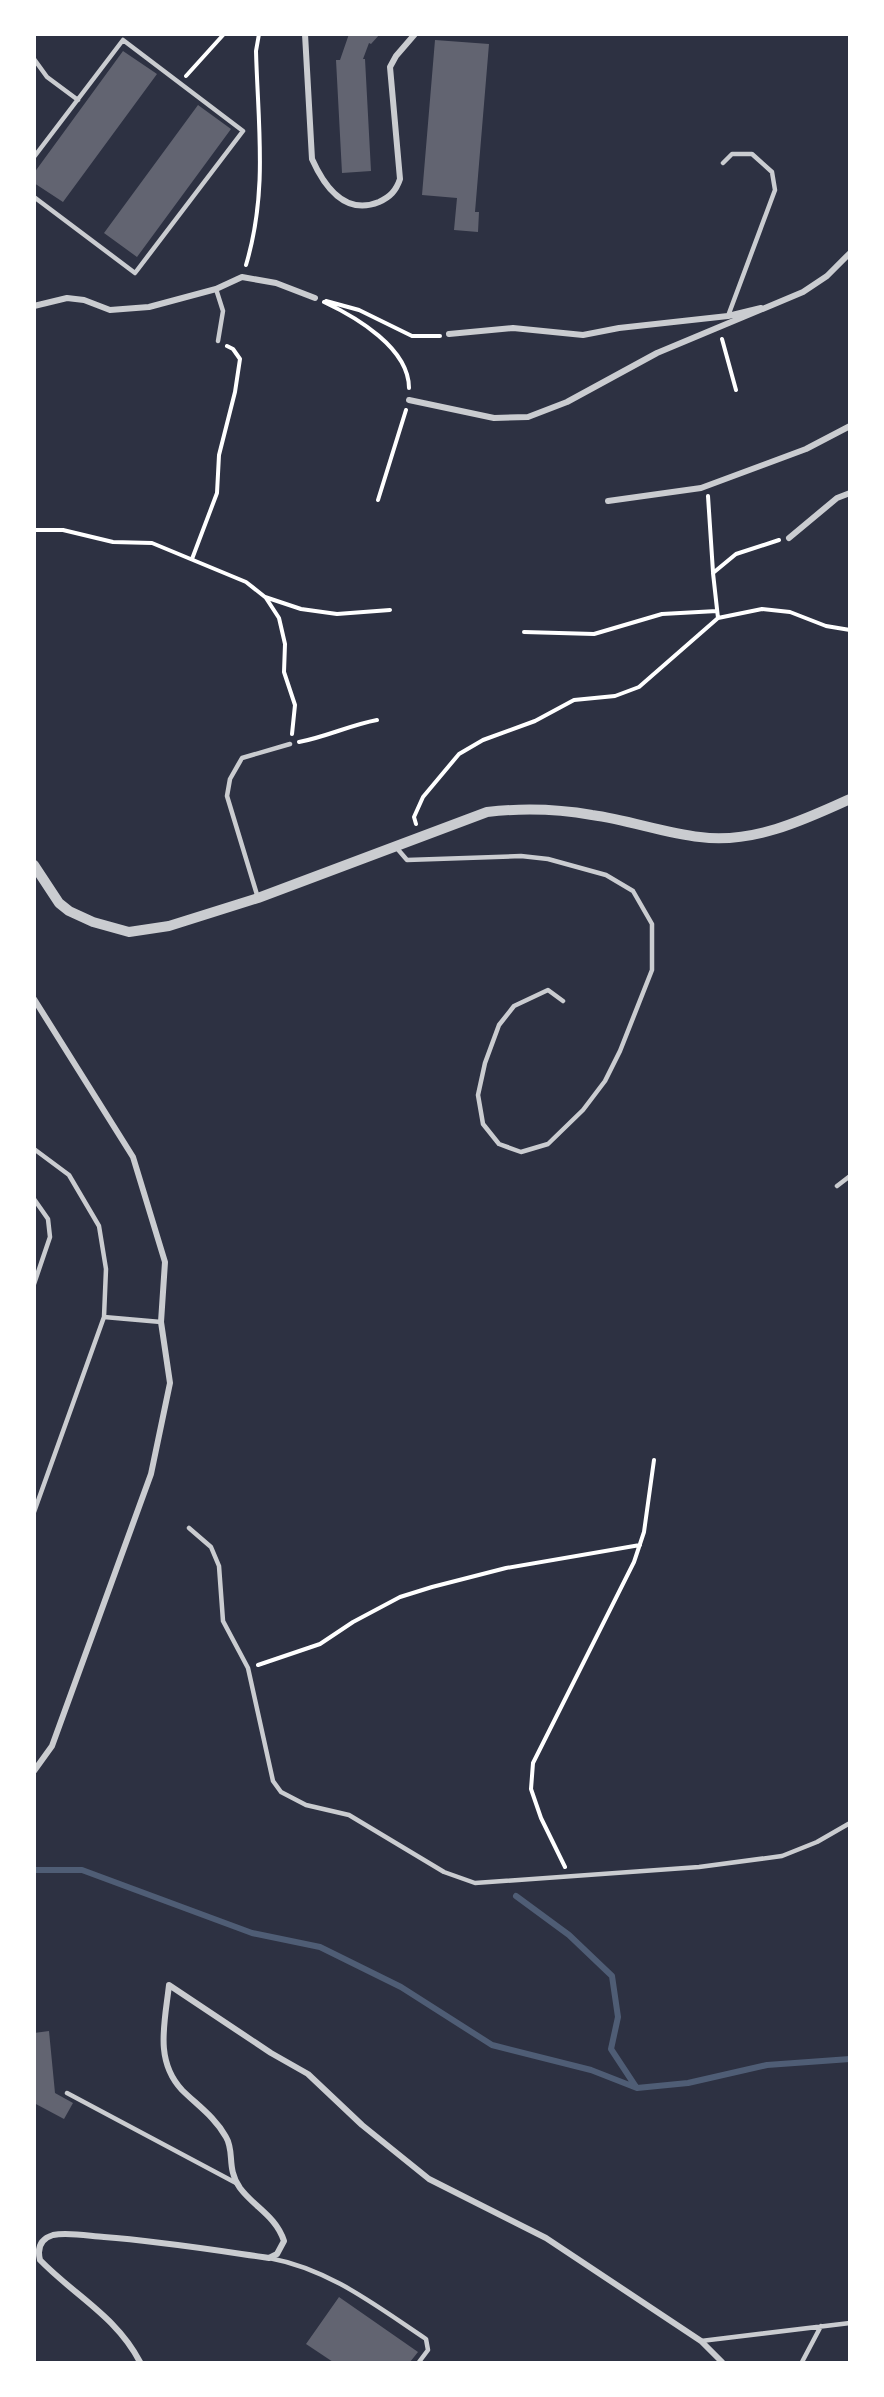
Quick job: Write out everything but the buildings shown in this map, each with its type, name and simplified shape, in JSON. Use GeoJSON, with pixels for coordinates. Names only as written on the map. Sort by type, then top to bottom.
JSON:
{"type":"FeatureCollection","features":[{"type":"Feature","properties":{"kind":"street"},"geometry":{"type":"LineString","coordinates":[[306,34],[312,159],[320,176],[342,201],[351,206],[365,206],[390,196],[397,190],[400,179],[390,67],[396,56],[416,34]]}},
{"type":"Feature","properties":{"kind":"street"},"geometry":{"type":"LineString","coordinates":[[409,400],[494,417],[528,417],[567,402],[657,354],[777,305],[819,281],[849,253]]}},
{"type":"Feature","properties":{"kind":"street"},"geometry":{"type":"LineString","coordinates":[[34,306],[67,298],[84,300],[111,309],[148,307],[216,290],[242,277],[276,283],[315,298]]}},
{"type":"Feature","properties":{"kind":"street"},"geometry":{"type":"LineString","coordinates":[[449,334],[513,328],[584,335],[619,328],[728,316],[777,305]]}},
{"type":"Feature","properties":{"kind":"street"},"geometry":{"type":"LineString","coordinates":[[608,501],[708,485],[806,449],[849,426]]}},
{"type":"Feature","properties":{"kind":"street"},"geometry":{"type":"LineString","coordinates":[[789,538],[837,498],[849,493]]}},
{"type":"Feature","properties":{"kind":"street"},"geometry":{"type":"LineString","coordinates":[[34,865],[59,903],[69,911],[93,922],[129,932],[169,926],[258,898],[487,812],[515,808],[592,814],[701,837],[734,836],[765,832],[803,821],[849,799]]}},
{"type":"Feature","properties":{"kind":"street"},"geometry":{"type":"LineString","coordinates":[[34,999],[133,1157],[165,1262],[161,1322],[170,1383],[151,1474],[52,1746],[34,1771]]}},
{"type":"Feature","properties":{"kind":"street"},"geometry":{"type":"LineString","coordinates":[[140,2362],[128,2340],[100,2311],[40,2260],[38,2250],[42,2241],[54,2235],[158,2241],[269,2258],[281,2248],[284,2241],[281,2232],[267,2213],[236,2183],[232,2176],[227,2138],[203,2107],[183,2091],[168,2072],[162,2048],[169,1985],[271,2054],[308,2074],[326,2087],[362,2125],[429,2179],[546,2238],[701,2341],[722,2362]]}},
{"type":"Feature","properties":{"kind":"lane"},"geometry":{"type":"LineString","coordinates":[[34,157],[123,40],[243,131],[135,273],[34,197]]}},
{"type":"Feature","properties":{"kind":"lane"},"geometry":{"type":"LineString","coordinates":[[34,59],[47,77],[78,100]]}},
{"type":"Feature","properties":{"kind":"lane"},"geometry":{"type":"LineString","coordinates":[[723,163],[732,154],[752,154],[772,172],[775,190],[728,316]]}},
{"type":"Feature","properties":{"kind":"lane"},"geometry":{"type":"LineString","coordinates":[[216,290],[223,311],[218,341]]}},
{"type":"Feature","properties":{"kind":"lane"},"geometry":{"type":"LineString","coordinates":[[258,898],[227,796],[230,779],[242,758],[290,744]]}},
{"type":"Feature","properties":{"kind":"lane"},"geometry":{"type":"LineString","coordinates":[[395,846],[407,860],[521,856],[548,859],[606,875],[633,891],[652,924],[652,970],[620,1051],[605,1081],[584,1110],[548,1144],[521,1152],[499,1144],[483,1124],[478,1095],[485,1063],[499,1025],[514,1006],[548,990],[563,1001]]}},
{"type":"Feature","properties":{"kind":"lane"},"geometry":{"type":"LineString","coordinates":[[34,1149],[69,1175],[99,1226],[106,1269],[104,1317],[34,1512]]}},
{"type":"Feature","properties":{"kind":"lane"},"geometry":{"type":"LineString","coordinates":[[837,1186],[849,1176]]}},
{"type":"Feature","properties":{"kind":"lane"},"geometry":{"type":"LineString","coordinates":[[34,1199],[48,1219],[50,1237],[34,1284]]}},
{"type":"Feature","properties":{"kind":"lane"},"geometry":{"type":"LineString","coordinates":[[104,1317],[161,1322]]}},
{"type":"Feature","properties":{"kind":"lane"},"geometry":{"type":"LineString","coordinates":[[189,1528],[211,1547],[219,1566],[223,1622],[248,1668],[273,1781],[281,1792],[306,1805],[349,1815],[444,1872],[475,1883],[699,1867],[782,1856],[817,1842],[849,1823]]}},
{"type":"Feature","properties":{"kind":"lane"},"geometry":{"type":"LineString","coordinates":[[67,2093],[236,2183]]}},
{"type":"Feature","properties":{"kind":"lane"},"geometry":{"type":"LineString","coordinates":[[269,2258],[295,2262],[342,2283],[426,2338],[428,2350],[419,2362]]}},
{"type":"Feature","properties":{"kind":"lane"},"geometry":{"type":"LineString","coordinates":[[701,2341],[849,2323]]}},
{"type":"Feature","properties":{"kind":"lane"},"geometry":{"type":"LineString","coordinates":[[802,2362],[821,2326]]}},
{"type":"Feature","properties":{"kind":"path"},"geometry":{"type":"LineString","coordinates":[[179,83],[224,34]]}},
{"type":"Feature","properties":{"kind":"path"},"geometry":{"type":"LineString","coordinates":[[242,277],[252,244],[260,201],[262,165],[256,51],[259,34]]}},
{"type":"Feature","properties":{"kind":"path"},"geometry":{"type":"LineString","coordinates":[[315,298],[359,310],[412,336],[430,337],[449,334]]}},
{"type":"Feature","properties":{"kind":"path"},"geometry":{"type":"LineString","coordinates":[[315,298],[350,315],[399,356],[409,376],[409,400],[378,500]]}},
{"type":"Feature","properties":{"kind":"path"},"geometry":{"type":"LineString","coordinates":[[720,329],[736,390]]}},
{"type":"Feature","properties":{"kind":"path"},"geometry":{"type":"LineString","coordinates":[[192,559],[217,493],[219,455],[235,392],[240,359],[233,349],[218,341]]}},
{"type":"Feature","properties":{"kind":"path"},"geometry":{"type":"LineString","coordinates":[[708,485],[718,618]]}},
{"type":"Feature","properties":{"kind":"path"},"geometry":{"type":"LineString","coordinates":[[34,530],[63,530],[113,542],[152,543],[246,582],[265,597],[279,618],[285,644],[284,672],[295,705],[295,723],[290,744],[316,739],[350,725],[377,720]]}},
{"type":"Feature","properties":{"kind":"path"},"geometry":{"type":"LineString","coordinates":[[713,573],[736,554],[789,538]]}},
{"type":"Feature","properties":{"kind":"path"},"geometry":{"type":"LineString","coordinates":[[265,597],[301,609],[337,614],[390,610]]}},
{"type":"Feature","properties":{"kind":"path"},"geometry":{"type":"LineString","coordinates":[[417,838],[414,817],[423,797],[459,754],[483,740],[535,721],[574,700],[615,696],[639,687],[718,618],[762,609],[790,612],[826,626],[849,630]]}},
{"type":"Feature","properties":{"kind":"path"},"geometry":{"type":"LineString","coordinates":[[524,632],[594,634],[662,614],[717,611]]}},
{"type":"Feature","properties":{"kind":"path"},"geometry":{"type":"LineString","coordinates":[[570,1875],[541,1818],[531,1789],[533,1763],[634,1562],[644,1532],[654,1460]]}},
{"type":"Feature","properties":{"kind":"path"},"geometry":{"type":"LineString","coordinates":[[248,1668],[320,1644],[353,1622],[400,1597],[421,1590],[506,1568],[640,1545]]}},
{"type":"Feature","properties":{"kind":"waterway"},"geometry":{"type":"LineString","coordinates":[[34,1870],[82,1870],[252,1933],[320,1947],[401,1987],[492,2045],[591,2070],[637,2088],[688,2083],[767,2065],[850,2059]]}},
{"type":"Feature","properties":{"kind":"waterway"},"geometry":{"type":"LineString","coordinates":[[516,1896],[569,1935],[612,1976],[618,2017],[611,2049],[636,2087]]}}]}
